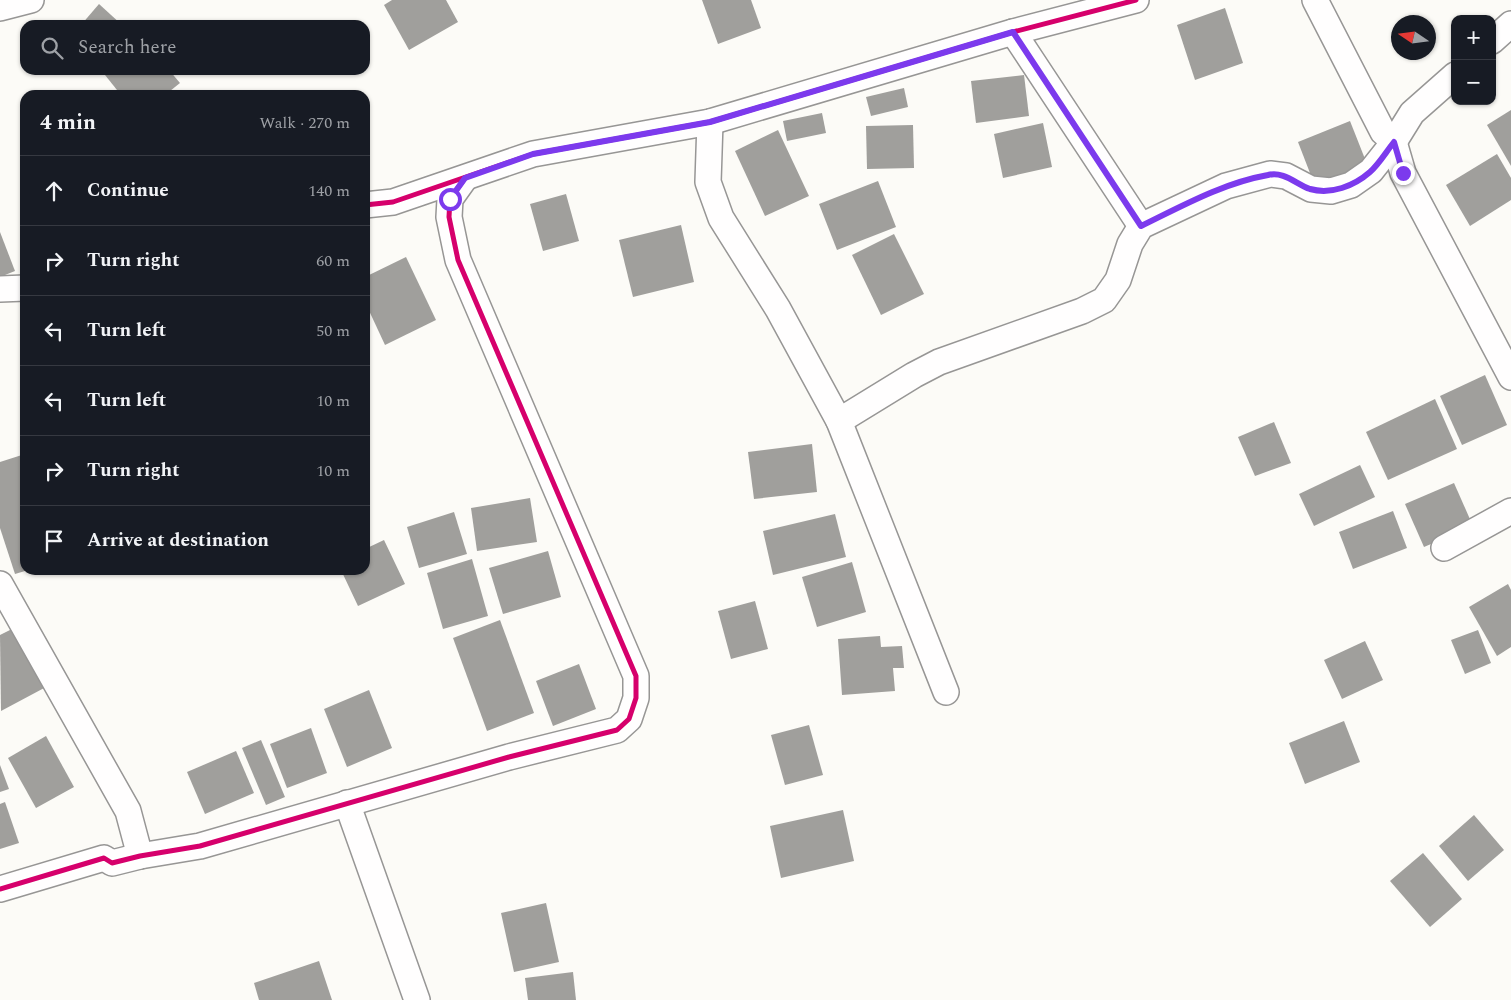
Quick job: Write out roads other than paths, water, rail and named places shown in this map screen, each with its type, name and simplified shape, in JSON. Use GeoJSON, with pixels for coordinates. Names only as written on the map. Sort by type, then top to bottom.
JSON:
{"type":"FeatureCollection","features":[{"type":"Feature","properties":{"kind":"street"},"geometry":{"type":"LineString","coordinates":[[0,8],[31,0]]}},
{"type":"Feature","properties":{"kind":"street"},"geometry":{"type":"LineString","coordinates":[[370,204],[393,202],[533,154],[710,122],[1013,32],[1136,0]]}},
{"type":"Feature","properties":{"kind":"street"},"geometry":{"type":"LineString","coordinates":[[1315,0],[1382,132],[1394,142],[1403,173],[1511,377]]}},
{"type":"Feature","properties":{"kind":"street"},"geometry":{"type":"LineString","coordinates":[[1496,37],[1511,24]]}},
{"type":"Feature","properties":{"kind":"street"},"geometry":{"type":"LineString","coordinates":[[1013,32],[1141,226]]}},
{"type":"Feature","properties":{"kind":"street"},"geometry":{"type":"LineString","coordinates":[[839,421],[914,375],[939,362],[1082,312],[1104,300],[1118,280],[1130,244],[1141,226],[1226,186],[1270,174],[1286,176],[1311,189],[1331,191],[1351,185],[1371,171],[1394,142],[1412,113],[1451,79]]}},
{"type":"Feature","properties":{"kind":"street"},"geometry":{"type":"LineString","coordinates":[[710,122],[708,182],[721,218],[778,309],[839,421],[946,692]]}},
{"type":"Feature","properties":{"kind":"street"},"geometry":{"type":"LineString","coordinates":[[0,889],[104,858],[112,863],[140,856],[200,846],[509,757],[617,730],[629,719],[636,698],[636,676],[458,260],[449,217],[450,199],[465,178]]}},
{"type":"Feature","properties":{"kind":"street"},"geometry":{"type":"LineString","coordinates":[[0,290],[20,288]]}},
{"type":"Feature","properties":{"kind":"street"},"geometry":{"type":"LineString","coordinates":[[1444,548],[1511,511]]}},
{"type":"Feature","properties":{"kind":"street"},"geometry":{"type":"LineString","coordinates":[[0,584],[128,811],[140,856]]}},
{"type":"Feature","properties":{"kind":"street"},"geometry":{"type":"LineString","coordinates":[[347,803],[417,1000]]}}]}
